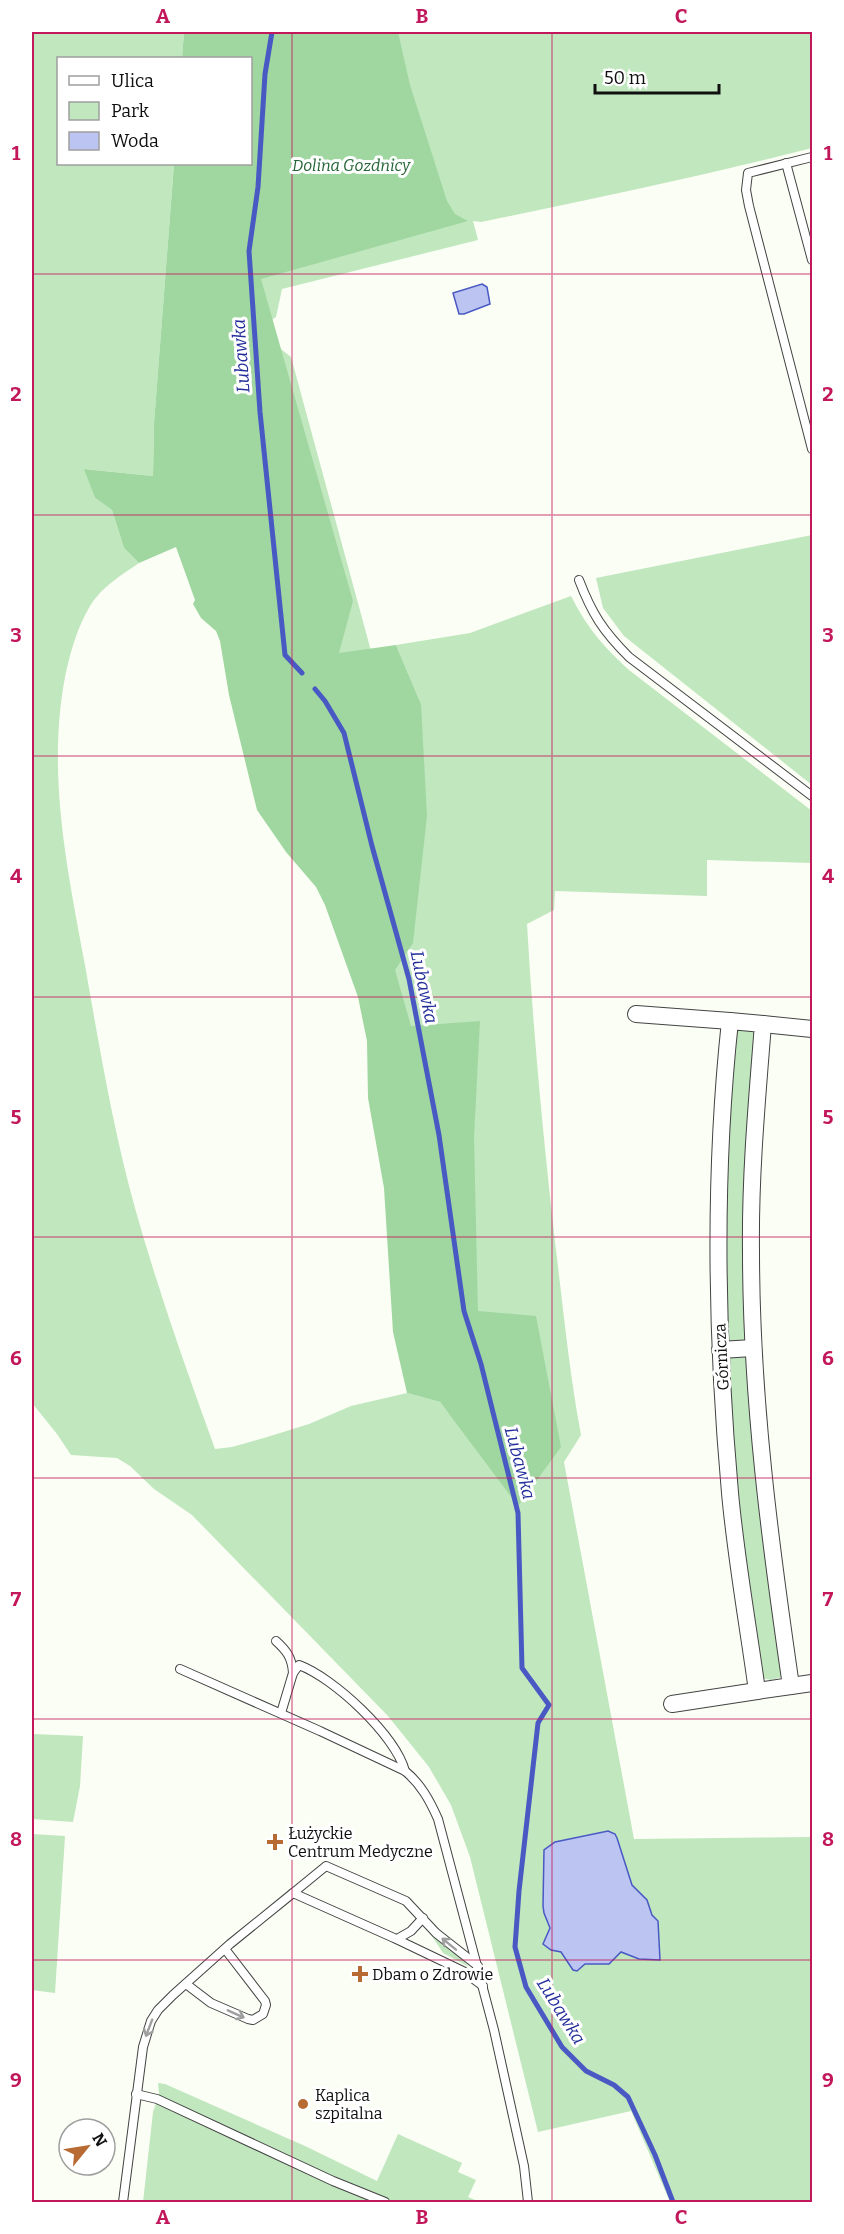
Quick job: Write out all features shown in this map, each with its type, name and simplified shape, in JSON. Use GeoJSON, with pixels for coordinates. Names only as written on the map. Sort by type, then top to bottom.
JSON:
{"type":"FeatureCollection","features":[{"type":"Feature","properties":{"kind":"street"},"geometry":{"type":"LineString","coordinates":[[636,1014],[813,1029]]}},
{"type":"Feature","properties":{"kind":"street","name":"Górnicza"},"geometry":{"type":"LineString","coordinates":[[730,1021],[722,1104],[719,1205],[720,1350],[730,1495],[757,1691]]}},
{"type":"Feature","properties":{"kind":"street","name":"Górnicza"},"geometry":{"type":"LineString","coordinates":[[763,1024],[752,1218],[753,1348],[771,1554],[791,1686]]}},
{"type":"Feature","properties":{"kind":"street"},"geometry":{"type":"LineString","coordinates":[[720,1350],[753,1348]]}},
{"type":"Feature","properties":{"kind":"street"},"geometry":{"type":"LineString","coordinates":[[672,1704],[813,1683]]}},
{"type":"Feature","properties":{"kind":"lane"},"geometry":{"type":"LineString","coordinates":[[813,157],[748,173],[747,198],[813,448]]}},
{"type":"Feature","properties":{"kind":"lane"},"geometry":{"type":"LineString","coordinates":[[786,164],[813,260]]}},
{"type":"Feature","properties":{"kind":"lane"},"geometry":{"type":"LineString","coordinates":[[579,580],[605,633],[629,657],[813,796]]}},
{"type":"Feature","properties":{"kind":"lane"},"geometry":{"type":"LineString","coordinates":[[276,1641],[286,1650],[292,1660],[293,1673]]}},
{"type":"Feature","properties":{"kind":"lane"},"geometry":{"type":"LineString","coordinates":[[280,1713],[293,1673],[299,1665],[313,1671],[330,1682],[388,1738],[405,1771]]}},
{"type":"Feature","properties":{"kind":"lane"},"geometry":{"type":"LineString","coordinates":[[180,1670],[405,1771],[420,1786],[438,1819],[478,1967],[524,2166],[528,2202]]}},
{"type":"Feature","properties":{"kind":"lane"},"geometry":{"type":"LineString","coordinates":[[123,2202],[143,2047],[151,2021],[165,2003],[225,1949],[326,1866],[401,1898],[411,1905],[436,1933],[478,1967]]}},
{"type":"Feature","properties":{"kind":"lane"},"geometry":{"type":"LineString","coordinates":[[293,1893],[463,1971],[483,1987]]}},
{"type":"Feature","properties":{"kind":"lane"},"geometry":{"type":"LineString","coordinates":[[397,1939],[411,1932],[423,1918]]}},
{"type":"Feature","properties":{"kind":"lane"},"geometry":{"type":"LineString","coordinates":[[186,1984],[211,2002],[248,2019],[254,2020],[264,2014],[265,2001],[225,1949]]}},
{"type":"Feature","properties":{"kind":"lane"},"geometry":{"type":"LineString","coordinates":[[136,2094],[157,2099],[333,2181],[385,2202]]}},
{"type":"Feature","properties":{"kind":"green space"},"geometry":{"type":"Polygon","coordinates":[[[32,32],[184,32],[182,57],[57,57],[57,165],[174,165],[154,423],[153,476],[85,469],[95,498],[112,510],[124,548],[139,563],[100,593],[90,606],[78,630],[66,672],[60,709],[58,782],[72,892],[120,1148],[153,1269],[215,1449],[232,1447],[309,1424],[351,1406],[407,1393],[440,1402],[449,1414],[372,976],[272,803],[250,165],[252,165],[252,57],[248,57],[210,32],[812,32],[812,148],[606,196],[481,222],[473,221],[478,240],[282,289],[276,317],[257,330],[291,357],[374,662],[421,704],[396,645],[470,633],[571,596],[596,636],[629,670],[812,811],[812,863],[707,860],[707,896],[555,891],[554,910],[527,924],[542,1123],[570,1363],[581,1435],[564,1462],[634,1839],[812,1837],[812,2202],[670,2202],[631,2111],[538,2132],[470,1857],[451,1805],[429,1767],[388,1716],[192,1515],[154,1489],[130,1466],[117,1458],[71,1455],[32,1403],[32,32]]]}},
{"type":"Feature","properties":{"kind":"green space","name":"Dolina Gozdnicy"},"geometry":{"type":"Polygon","coordinates":[[[184,32],[398,32],[410,85],[447,201],[455,214],[468,221],[261,279],[353,601],[339,653],[396,645],[421,704],[427,816],[413,943],[395,970],[411,1026],[480,1021],[474,1138],[478,1311],[536,1316],[561,1447],[518,1506],[440,1402],[407,1393],[393,1332],[384,1188],[368,1098],[367,1041],[358,997],[325,905],[316,887],[286,852],[257,810],[216,631],[201,618],[193,604],[195,600],[176,547],[139,563],[124,548],[112,510],[95,498],[84,469],[153,476],[154,423],[174,165],[252,165],[252,57],[182,57],[184,32]]]}},
{"type":"Feature","properties":{"kind":"green space"},"geometry":{"type":"Polygon","coordinates":[[[812,535],[812,785],[624,636],[603,608],[596,578],[812,535]]]}},
{"type":"Feature","properties":{"kind":"green space"},"geometry":{"type":"Polygon","coordinates":[[[737,1031],[752,1031],[756,1035],[746,1337],[741,1342],[728,1342],[725,1337],[726,1140],[737,1031]]]}},
{"type":"Feature","properties":{"kind":"green space"},"geometry":{"type":"Polygon","coordinates":[[[746,1356],[782,1677],[771,1680],[762,1678],[743,1551],[727,1358],[746,1356]]]}},
{"type":"Feature","properties":{"kind":"green space"},"geometry":{"type":"Polygon","coordinates":[[[32,1734],[83,1736],[80,1786],[73,1822],[32,1819],[32,1734]]]}},
{"type":"Feature","properties":{"kind":"green space"},"geometry":{"type":"Polygon","coordinates":[[[32,1834],[65,1836],[55,1993],[32,1990],[32,1834]]]}},
{"type":"Feature","properties":{"kind":"green space"},"geometry":{"type":"Polygon","coordinates":[[[432,1936],[460,1957],[469,1967],[443,1953],[432,1936]]]}},
{"type":"Feature","properties":{"kind":"green space"},"geometry":{"type":"Polygon","coordinates":[[[158,2083],[165,2084],[305,2146],[377,2181],[398,2134],[462,2163],[458,2172],[476,2180],[468,2197],[480,2202],[143,2202],[153,2112],[159,2094],[158,2083]]]}},
{"type":"Feature","properties":{"kind":"water"},"geometry":{"type":"Polygon","coordinates":[[[482,284],[487,287],[490,304],[459,314],[453,293],[482,284]]]}},
{"type":"Feature","properties":{"kind":"water"},"geometry":{"type":"Polygon","coordinates":[[[608,1831],[615,1834],[617,1838],[632,1885],[647,1900],[652,1915],[658,1921],[660,1960],[639,1959],[621,1952],[609,1964],[585,1964],[577,1971],[573,1970],[561,1952],[551,1950],[543,1944],[550,1928],[543,1906],[544,1850],[555,1842],[608,1831]]]}},
{"type":"Feature","properties":{"kind":"waterway","name":"Lubawka"},"geometry":{"type":"LineString","coordinates":[[272,32],[265,74],[258,187],[249,251],[260,412],[285,655],[302,673]]}},
{"type":"Feature","properties":{"kind":"waterway","name":"Lubawka"},"geometry":{"type":"LineString","coordinates":[[315,689],[344,733],[409,979],[439,1135],[464,1311],[481,1364],[518,1513],[522,1668],[549,1705],[538,1723],[515,1947],[526,1987],[562,2047],[586,2071],[614,2085],[628,2097],[655,2155],[673,2202]]}},
{"type":"Feature","properties":{"kind":"place","name":"Łużyckie Centrum Medyczne"},"geometry":{"type":"Point","coordinates":[275,1842]}},
{"type":"Feature","properties":{"kind":"place","name":"Dbam o Zdrowie"},"geometry":{"type":"Point","coordinates":[360,1974]}},
{"type":"Feature","properties":{"kind":"place","name":"Kaplica szpitalna"},"geometry":{"type":"Point","coordinates":[303,2104]}}]}
